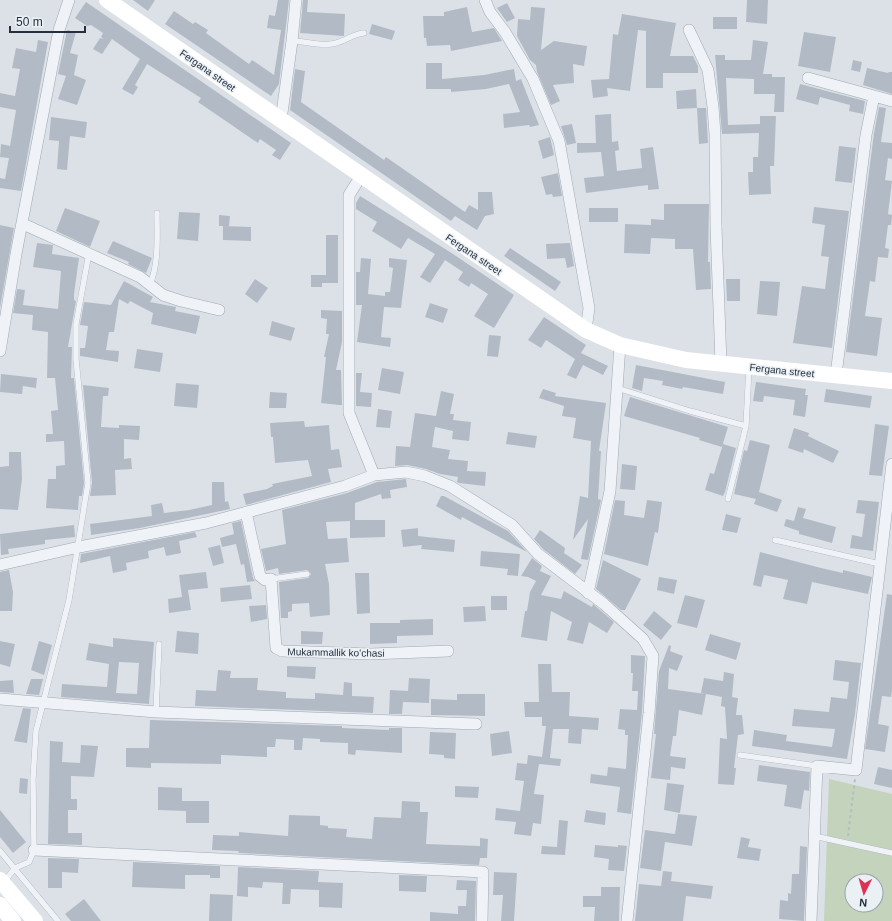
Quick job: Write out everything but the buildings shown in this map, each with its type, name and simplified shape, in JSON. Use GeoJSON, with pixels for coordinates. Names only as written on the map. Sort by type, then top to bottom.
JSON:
{"type":"FeatureCollection","features":[{"type":"Feature","properties":{"kind":"street"},"geometry":{"type":"LineString","coordinates":[[0,351],[16,254],[59,30],[68,0]]}},
{"type":"Feature","properties":{"kind":"street","name":"Fergana street"},"geometry":{"type":"LineString","coordinates":[[107,0],[586,330],[620,345],[686,360],[892,381]]}},
{"type":"Feature","properties":{"kind":"street"},"geometry":{"type":"LineString","coordinates":[[281,120],[296,0]]}},
{"type":"Feature","properties":{"kind":"street"},"geometry":{"type":"LineString","coordinates":[[485,0],[490,12],[505,32],[533,79],[559,141],[589,308],[586,330]]}},
{"type":"Feature","properties":{"kind":"street"},"geometry":{"type":"LineString","coordinates":[[689,30],[708,70],[715,134],[716,227],[721,363]]}},
{"type":"Feature","properties":{"kind":"street"},"geometry":{"type":"LineString","coordinates":[[808,78],[892,101]]}},
{"type":"Feature","properties":{"kind":"street"},"geometry":{"type":"LineString","coordinates":[[836,375],[866,135],[874,96]]}},
{"type":"Feature","properties":{"kind":"street"},"geometry":{"type":"LineString","coordinates":[[361,176],[349,194],[349,413],[374,475]]}},
{"type":"Feature","properties":{"kind":"street"},"geometry":{"type":"LineString","coordinates":[[22,224],[140,278],[163,295],[219,310]]}},
{"type":"Feature","properties":{"kind":"street"},"geometry":{"type":"LineString","coordinates":[[588,593],[610,491],[620,345]]}},
{"type":"Feature","properties":{"kind":"street"},"geometry":{"type":"LineString","coordinates":[[811,921],[813,836],[817,766],[856,770],[892,464]]}},
{"type":"Feature","properties":{"kind":"street"},"geometry":{"type":"LineString","coordinates":[[0,565],[78,547],[206,523],[345,486],[374,475],[406,472],[425,476],[450,486],[512,525],[538,554],[643,639],[652,656],[649,713],[627,921]]}},
{"type":"Feature","properties":{"kind":"street"},"geometry":{"type":"LineString","coordinates":[[246,512],[260,576],[265,580],[271,579]]}},
{"type":"Feature","properties":{"kind":"street","name":"Mukammallik koʻchasi"},"geometry":{"type":"LineString","coordinates":[[271,579],[276,648],[282,651],[371,654],[448,651]]}},
{"type":"Feature","properties":{"kind":"street"},"geometry":{"type":"LineString","coordinates":[[0,699],[156,712],[476,724]]}},
{"type":"Feature","properties":{"kind":"street"},"geometry":{"type":"LineString","coordinates":[[34,850],[483,872],[482,921]]}},
{"type":"Feature","properties":{"kind":"street"},"geometry":{"type":"LineString","coordinates":[[2,882],[35,921]]}},
{"type":"Feature","properties":{"kind":"street"},"geometry":{"type":"LineString","coordinates":[[0,905],[13,921]]}},
{"type":"Feature","properties":{"kind":"lane"},"geometry":{"type":"LineString","coordinates":[[292,41],[322,45],[332,44],[357,33],[364,33]]}},
{"type":"Feature","properties":{"kind":"lane"},"geometry":{"type":"LineString","coordinates":[[150,285],[155,271],[157,250],[157,213]]}},
{"type":"Feature","properties":{"kind":"lane"},"geometry":{"type":"LineString","coordinates":[[2,882],[15,868],[29,862],[34,850],[33,772],[36,730],[69,600],[88,483],[76,359],[76,324],[89,254]]}},
{"type":"Feature","properties":{"kind":"lane"},"geometry":{"type":"LineString","coordinates":[[728,498],[746,426],[749,366]]}},
{"type":"Feature","properties":{"kind":"lane"},"geometry":{"type":"LineString","coordinates":[[617,388],[690,411],[746,426]]}},
{"type":"Feature","properties":{"kind":"lane"},"geometry":{"type":"LineString","coordinates":[[775,540],[880,564]]}},
{"type":"Feature","properties":{"kind":"lane"},"geometry":{"type":"LineString","coordinates":[[271,579],[307,574]]}},
{"type":"Feature","properties":{"kind":"lane"},"geometry":{"type":"LineString","coordinates":[[156,712],[159,644]]}},
{"type":"Feature","properties":{"kind":"lane"},"geometry":{"type":"LineString","coordinates":[[740,755],[817,766]]}},
{"type":"Feature","properties":{"kind":"lane"},"geometry":{"type":"LineString","coordinates":[[813,836],[892,853]]}},
{"type":"Feature","properties":{"kind":"lane"},"geometry":{"type":"LineString","coordinates":[[0,851],[58,921]]}},
{"type":"Feature","properties":{"kind":"path"},"geometry":{"type":"LineString","coordinates":[[848,840],[856,770]]}},
{"type":"Feature","properties":{"kind":"green space"},"geometry":{"type":"Polygon","coordinates":[[[829,779],[892,794],[892,921],[824,921],[829,779]]]}}]}
